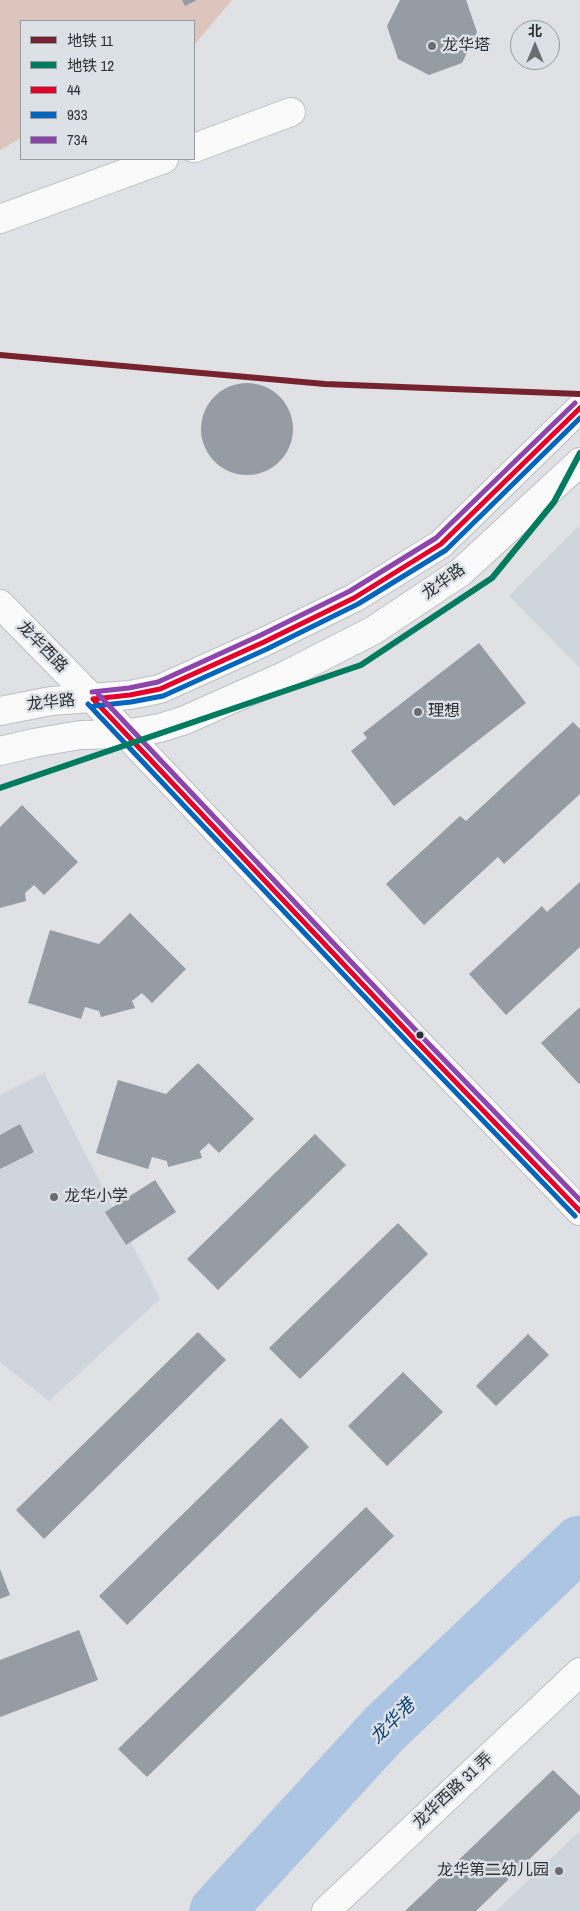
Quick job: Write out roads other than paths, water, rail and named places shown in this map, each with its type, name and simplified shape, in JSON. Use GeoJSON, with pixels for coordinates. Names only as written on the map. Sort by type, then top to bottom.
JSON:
{"type":"FeatureCollection","features":[{"type":"Feature","properties":{"kind":"street"},"geometry":{"type":"LineString","coordinates":[[195,148],[291,112]]}},
{"type":"Feature","properties":{"kind":"street"},"geometry":{"type":"LineString","coordinates":[[0,219],[161,160]]}},
{"type":"Feature","properties":{"kind":"street","name":"龙华路"},"geometry":{"type":"LineString","coordinates":[[0,711],[51,701],[130,695],[160,688],[264,642],[354,598],[441,544],[580,408]]}},
{"type":"Feature","properties":{"kind":"street","name":"龙华路"},"geometry":{"type":"LineString","coordinates":[[0,752],[34,743],[80,735],[125,734],[160,728],[185,720],[284,676],[374,630],[461,572],[580,462]]}},
{"type":"Feature","properties":{"kind":"street","name":"龙华西路"},"geometry":{"type":"LineString","coordinates":[[0,604],[93,699],[580,1211]]}},
{"type":"Feature","properties":{"kind":"street","name":"龙华西路 31 弄"},"geometry":{"type":"LineString","coordinates":[[326,1911],[580,1672]]}},
{"type":"Feature","properties":{"kind":"waterway","name":"龙华港"},"geometry":{"type":"LineString","coordinates":[[217,1911],[384,1729],[580,1543]]}},
{"type":"Feature","properties":{"kind":"metro line","name":"11"},"geometry":{"type":"LineString","coordinates":[[0,355],[325,384],[580,394]]}},
{"type":"Feature","properties":{"kind":"metro line","name":"12"},"geometry":{"type":"LineString","coordinates":[[0,788],[361,665],[492,578],[554,502],[580,453]]}},
{"type":"Feature","properties":{"kind":"place","name":"龙华塔"},"geometry":{"type":"Point","coordinates":[432,46]}},
{"type":"Feature","properties":{"kind":"place","name":"理想"},"geometry":{"type":"Point","coordinates":[418,712]}},
{"type":"Feature","properties":{"kind":"place","name":"龙华小学"},"geometry":{"type":"Point","coordinates":[54,1197]}},
{"type":"Feature","properties":{"kind":"place","name":"龙华第二幼儿园"},"geometry":{"type":"Point","coordinates":[559,1871]}}]}
